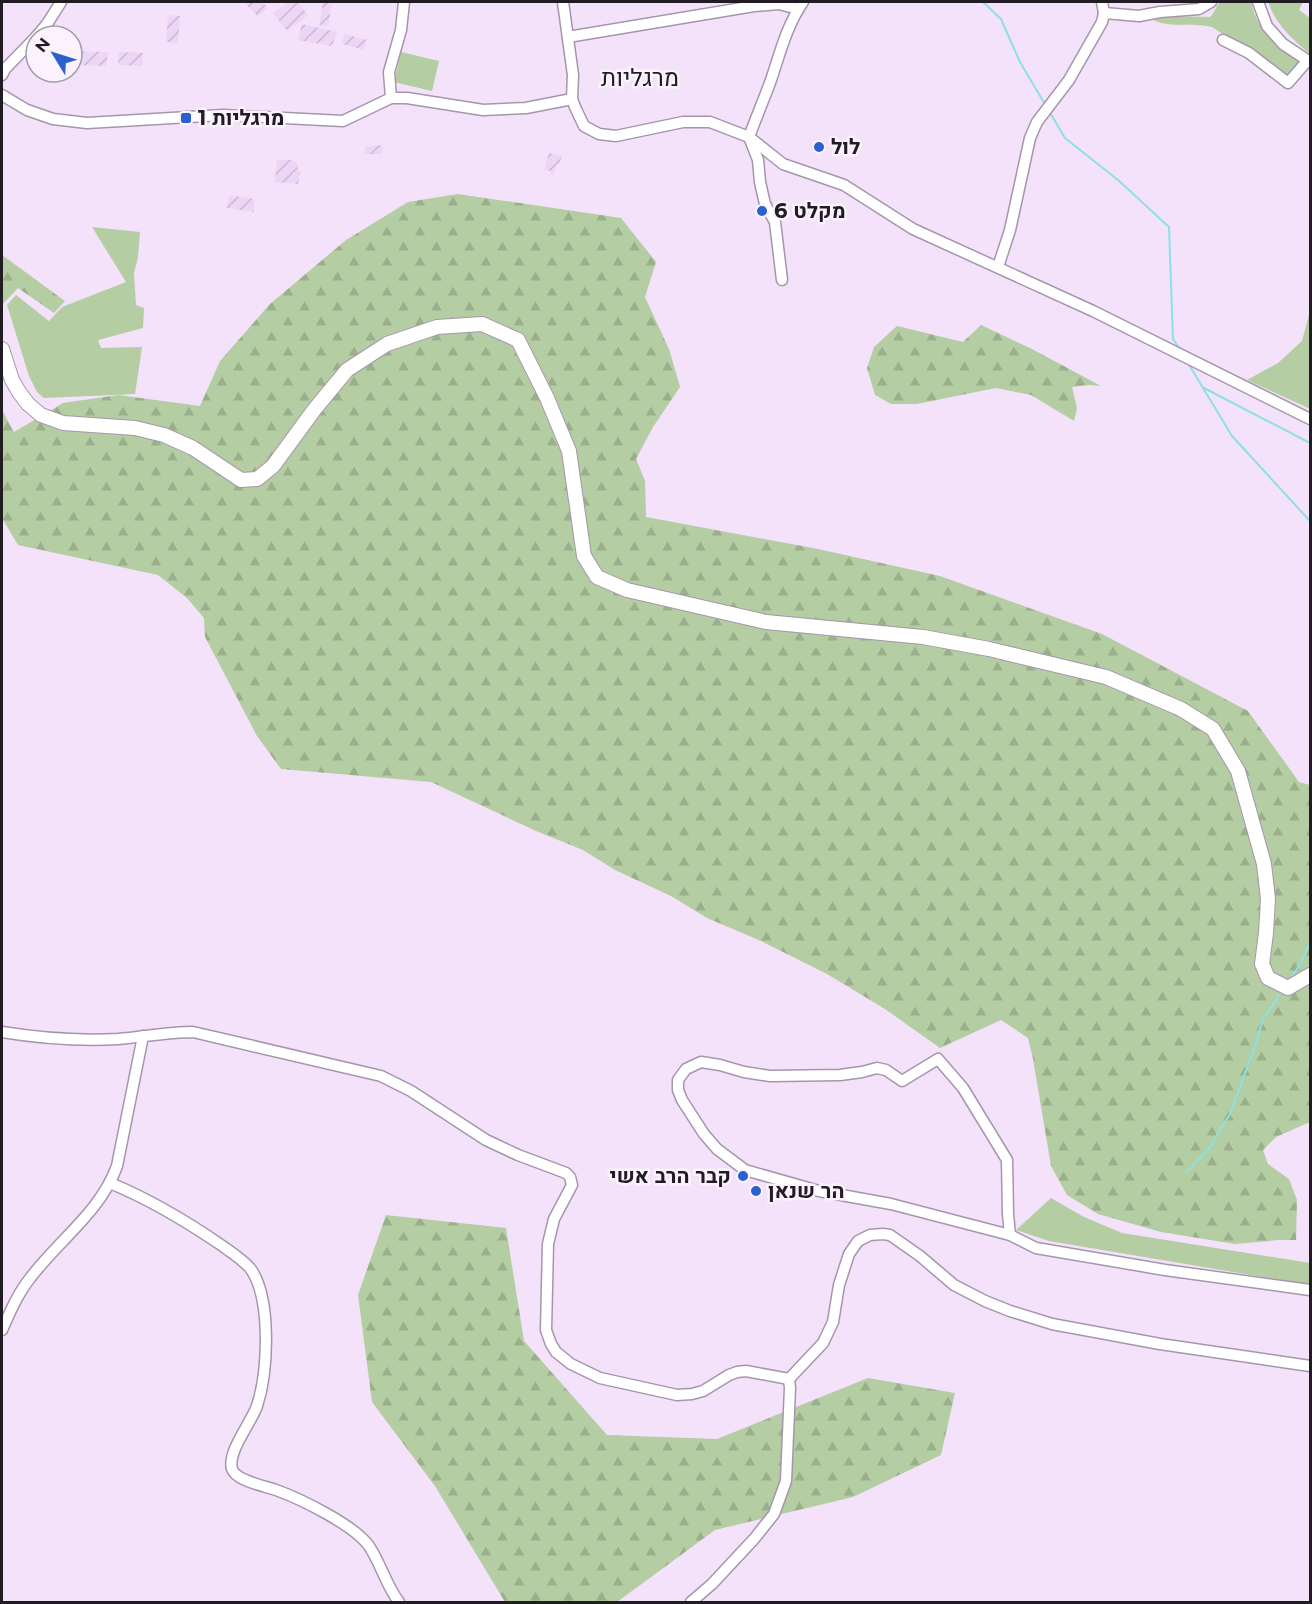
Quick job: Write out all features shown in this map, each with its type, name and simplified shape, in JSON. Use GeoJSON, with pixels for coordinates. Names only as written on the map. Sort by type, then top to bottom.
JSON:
{"type":"FeatureCollection","features":[{"type":"Feature","properties":{"kind":"main road"},"geometry":{"type":"LineString","coordinates":[[2,349],[12,380],[19,392],[41,415],[63,423],[135,428],[164,435],[193,448],[241,480],[257,479],[273,466],[347,370],[387,344],[437,327],[483,324],[519,340],[548,398],[569,451],[584,556],[597,577],[627,590],[766,622],[923,637],[988,649],[1106,677],[1181,709],[1213,729],[1238,771],[1264,864],[1268,898],[1262,964],[1269,978],[1288,988],[1311,975]]}},
{"type":"Feature","properties":{"kind":"street"},"geometry":{"type":"LineString","coordinates":[[47,24],[61,2]]}},
{"type":"Feature","properties":{"kind":"street"},"geometry":{"type":"LineString","coordinates":[[391,98],[389,72],[401,30],[404,2]]}},
{"type":"Feature","properties":{"kind":"street"},"geometry":{"type":"LineString","coordinates":[[563,2],[573,75],[572,99],[584,126],[600,134],[616,136],[683,122],[710,122],[749,137],[783,164],[844,185],[914,229],[1093,310],[1311,419]]}},
{"type":"Feature","properties":{"kind":"street"},"geometry":{"type":"LineString","coordinates":[[998,267],[1010,230],[1030,138],[1037,122],[1069,80],[1102,22],[1104,14],[1102,2]]}},
{"type":"Feature","properties":{"kind":"street"},"geometry":{"type":"LineString","coordinates":[[1104,14],[1138,16],[1199,9],[1210,2]]}},
{"type":"Feature","properties":{"kind":"street"},"geometry":{"type":"LineString","coordinates":[[1223,40],[1249,53],[1288,83],[1309,61],[1283,44],[1267,26],[1257,2]]}},
{"type":"Feature","properties":{"kind":"street"},"geometry":{"type":"LineString","coordinates":[[568,37],[753,6],[801,5],[781,47],[749,137],[758,160],[765,204],[775,222],[782,280]]}},
{"type":"Feature","properties":{"kind":"street"},"geometry":{"type":"LineString","coordinates":[[2,75],[24,50]]}},
{"type":"Feature","properties":{"kind":"street"},"geometry":{"type":"LineString","coordinates":[[2,95],[27,110],[53,119],[87,123],[223,115],[343,121],[391,98],[407,98],[483,110],[526,108],[572,99]]}},
{"type":"Feature","properties":{"kind":"street"},"geometry":{"type":"LineString","coordinates":[[2,1032],[85,1039],[117,1039],[178,1032],[205,1034],[381,1076],[411,1091],[486,1140],[566,1173],[570,1178],[572,1185],[554,1219],[548,1244],[546,1330],[556,1352],[571,1364],[600,1378],[677,1395],[703,1391],[737,1372],[746,1371],[789,1379]]}},
{"type":"Feature","properties":{"kind":"street"},"geometry":{"type":"LineString","coordinates":[[2,1328],[30,1278],[78,1225],[110,1183],[117,1166],[143,1036]]}},
{"type":"Feature","properties":{"kind":"street"},"geometry":{"type":"LineString","coordinates":[[1010,1235],[1007,1160],[963,1088],[938,1059],[902,1082],[886,1070],[877,1068],[840,1075],[770,1076],[701,1062],[686,1069],[678,1080],[678,1090],[682,1100],[704,1134],[717,1149],[746,1170],[819,1191],[891,1204],[1010,1235],[1036,1248],[1165,1270],[1311,1290]]}},
{"type":"Feature","properties":{"kind":"street"},"geometry":{"type":"LineString","coordinates":[[110,1183],[142,1198],[196,1229],[228,1250],[249,1268],[258,1284],[263,1307],[266,1333],[264,1370],[259,1398],[237,1446],[232,1469],[240,1478],[275,1489],[325,1513],[363,1539],[399,1602]]}},
{"type":"Feature","properties":{"kind":"street"},"geometry":{"type":"LineString","coordinates":[[691,1602],[712,1584],[774,1514],[786,1481],[789,1379],[823,1343],[833,1322],[838,1285],[849,1254],[858,1241],[870,1235],[890,1235],[920,1256],[954,1285],[1010,1311],[1052,1324],[1149,1342],[1311,1366]]}},
{"type":"Feature","properties":{"kind":"shaded area"},"geometry":{"type":"Polygon","coordinates":[[[244,2],[262,2],[268,8],[258,17],[244,2]]]}},
{"type":"Feature","properties":{"kind":"shaded area"},"geometry":{"type":"Polygon","coordinates":[[[288,2],[298,2],[308,15],[287,31],[273,13],[288,2]]]}},
{"type":"Feature","properties":{"kind":"shaded area"},"geometry":{"type":"Polygon","coordinates":[[[323,2],[332,4],[328,26],[319,25],[323,2]]]}},
{"type":"Feature","properties":{"kind":"shaded area"},"geometry":{"type":"Polygon","coordinates":[[[168,15],[180,16],[178,43],[166,42],[168,15]]]}},
{"type":"Feature","properties":{"kind":"shaded area"},"geometry":{"type":"Polygon","coordinates":[[[302,24],[337,32],[332,46],[298,40],[302,24]]]}},
{"type":"Feature","properties":{"kind":"shaded area"},"geometry":{"type":"Polygon","coordinates":[[[344,34],[367,40],[364,50],[342,44],[344,34]]]}},
{"type":"Feature","properties":{"kind":"shaded area"},"geometry":{"type":"Polygon","coordinates":[[[84,51],[108,52],[106,66],[84,65],[84,51]]]}},
{"type":"Feature","properties":{"kind":"shaded area"},"geometry":{"type":"Polygon","coordinates":[[[119,52],[143,53],[142,66],[118,65],[119,52]]]}},
{"type":"Feature","properties":{"kind":"shaded area"},"geometry":{"type":"Polygon","coordinates":[[[383,145],[382,154],[364,154],[365,147],[383,145]]]}},
{"type":"Feature","properties":{"kind":"shaded area"},"geometry":{"type":"Polygon","coordinates":[[[549,153],[562,156],[553,175],[551,171],[544,170],[549,153]]]}},
{"type":"Feature","properties":{"kind":"shaded area"},"geometry":{"type":"Polygon","coordinates":[[[277,160],[292,160],[297,163],[298,171],[301,171],[298,184],[275,182],[277,160]]]}},
{"type":"Feature","properties":{"kind":"shaded area"},"geometry":{"type":"Polygon","coordinates":[[[229,195],[254,199],[254,212],[227,208],[229,195]]]}},
{"type":"Feature","properties":{"kind":"green space"},"geometry":{"type":"Polygon","coordinates":[[[1220,2],[1251,2],[1258,22],[1264,30],[1276,44],[1300,63],[1289,77],[1212,27],[1165,24],[1152,19],[1175,16],[1210,17],[1220,2]]]}},
{"type":"Feature","properties":{"kind":"green space"},"geometry":{"type":"Polygon","coordinates":[[[1268,2],[1303,2],[1299,10],[1310,18],[1310,54],[1285,31],[1268,2]]]}},
{"type":"Feature","properties":{"kind":"green space"},"geometry":{"type":"Polygon","coordinates":[[[401,52],[439,61],[432,91],[394,82],[401,52]]]}},
{"type":"Feature","properties":{"kind":"green space"},"geometry":{"type":"Polygon","coordinates":[[[458,194],[621,218],[656,262],[645,297],[669,349],[680,387],[653,427],[636,459],[645,481],[646,517],[818,549],[940,576],[1102,634],[1248,711],[1299,782],[1310,785],[1310,1122],[1276,1137],[1263,1150],[1268,1164],[1289,1179],[1297,1200],[1296,1240],[1235,1244],[1161,1232],[1098,1214],[1067,1195],[1051,1166],[1028,1038],[1001,1020],[940,1048],[885,1009],[827,974],[761,941],[707,918],[671,896],[615,870],[583,850],[536,831],[431,782],[281,769],[257,736],[205,637],[204,618],[187,598],[158,575],[18,545],[2,518],[2,410],[14,432],[63,403],[118,395],[200,406],[220,361],[270,304],[346,240],[408,202],[458,194]]]}},
{"type":"Feature","properties":{"kind":"green space"},"geometry":{"type":"Polygon","coordinates":[[[92,227],[140,232],[134,273],[136,305],[144,308],[143,328],[98,340],[101,348],[142,347],[135,394],[44,398],[37,392],[29,376],[7,305],[16,295],[49,321],[62,307],[126,282],[92,227]]]}},
{"type":"Feature","properties":{"kind":"green space"},"geometry":{"type":"Polygon","coordinates":[[[2,255],[65,301],[54,313],[18,288],[2,305],[2,255]]]}},
{"type":"Feature","properties":{"kind":"green space"},"geometry":{"type":"Polygon","coordinates":[[[1310,311],[1310,409],[1247,380],[1278,363],[1302,341],[1310,311]]]}},
{"type":"Feature","properties":{"kind":"green space"},"geometry":{"type":"Polygon","coordinates":[[[981,325],[1101,386],[1072,387],[1077,408],[1074,421],[1031,395],[996,388],[917,404],[891,404],[875,395],[867,368],[874,347],[897,326],[963,342],[981,325]]]}},
{"type":"Feature","properties":{"kind":"green space"},"geometry":{"type":"Polygon","coordinates":[[[1051,1198],[1084,1217],[1122,1233],[1310,1263],[1310,1285],[1049,1241],[1016,1230],[1051,1198]]]}},
{"type":"Feature","properties":{"kind":"green space"},"geometry":{"type":"Polygon","coordinates":[[[386,1215],[506,1228],[524,1341],[607,1435],[717,1439],[868,1378],[955,1393],[941,1455],[853,1497],[715,1530],[617,1602],[505,1602],[435,1486],[372,1402],[358,1295],[386,1215]]]}},
{"type":"Feature","properties":{"kind":"waterway"},"geometry":{"type":"LineString","coordinates":[[983,2],[1001,19],[1020,62],[1046,106]]}},
{"type":"Feature","properties":{"kind":"waterway"},"geometry":{"type":"LineString","coordinates":[[1049,111],[1065,138],[1118,180],[1169,227],[1173,339],[1179,348]]}},
{"type":"Feature","properties":{"kind":"waterway"},"geometry":{"type":"LineString","coordinates":[[1188,363],[1232,436],[1310,521]]}},
{"type":"Feature","properties":{"kind":"waterway"},"geometry":{"type":"LineString","coordinates":[[1204,388],[1310,443]]}},
{"type":"Feature","properties":{"kind":"waterway"},"geometry":{"type":"LineString","coordinates":[[1289,981],[1302,961],[1310,942]]}},
{"type":"Feature","properties":{"kind":"waterway"},"geometry":{"type":"LineString","coordinates":[[1187,1172],[1208,1150],[1231,1112],[1263,1019],[1282,991]]}},
{"type":"Feature","properties":{"kind":"place","name":"מרגליות 1"},"geometry":{"type":"Point","coordinates":[186,118]}},
{"type":"Feature","properties":{"kind":"place","name":"לול"},"geometry":{"type":"Point","coordinates":[819,147]}},
{"type":"Feature","properties":{"kind":"place","name":"מקלט 6"},"geometry":{"type":"Point","coordinates":[762,211]}},
{"type":"Feature","properties":{"kind":"place","name":"קבר הרב אשי"},"geometry":{"type":"Point","coordinates":[743,1176]}},
{"type":"Feature","properties":{"kind":"place","name":"הר שנאן"},"geometry":{"type":"Point","coordinates":[756,1191]}},
{"type":"Feature","properties":{"kind":"district","name":"מרגליות"},"geometry":{"type":"Point","coordinates":[640,78]}}]}
